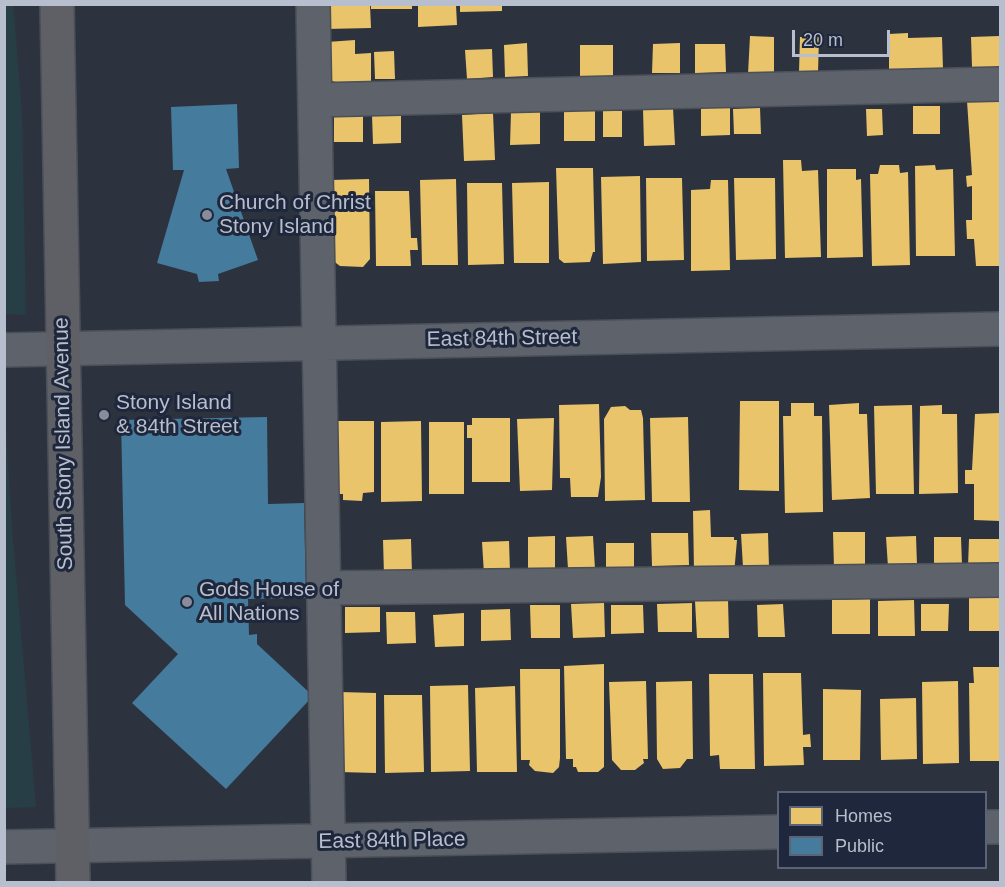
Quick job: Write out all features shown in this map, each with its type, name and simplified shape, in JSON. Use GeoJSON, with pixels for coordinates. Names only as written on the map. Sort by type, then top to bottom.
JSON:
{"type":"FeatureCollection","features":[{"type":"Feature","properties":{"kind":"highway","name":"South Stony Island Avenue"},"geometry":{"type":"LineString","coordinates":[[57,4],[73,882]]}},
{"type":"Feature","properties":{"kind":"street"},"geometry":{"type":"LineString","coordinates":[[313,4],[329,882]]}},
{"type":"Feature","properties":{"kind":"street"},"geometry":{"type":"LineString","coordinates":[[315,100],[1000,84]]}},
{"type":"Feature","properties":{"kind":"street","name":"East 84th Street"},"geometry":{"type":"LineString","coordinates":[[4,350],[1000,329]]}},
{"type":"Feature","properties":{"kind":"street"},"geometry":{"type":"LineString","coordinates":[[324,588],[1000,580]]}},
{"type":"Feature","properties":{"kind":"street","name":"East 84th Place"},"geometry":{"type":"LineString","coordinates":[[4,847],[777,832]]}},
{"type":"Feature","properties":{"kind":"shaded area"},"geometry":{"type":"Polygon","coordinates":[[[13,4],[22,113],[26,315],[4,314],[4,5],[13,4]]]}},
{"type":"Feature","properties":{"kind":"shaded area"},"geometry":{"type":"Polygon","coordinates":[[[4,399],[12,528],[36,807],[5,808],[4,399]]]}},
{"type":"Feature","properties":{"kind":"building: Homes"},"geometry":{"type":"Polygon","coordinates":[[[371,4],[412,4],[412,9],[371,9],[371,4]]]}},
{"type":"Feature","properties":{"kind":"building: Homes"},"geometry":{"type":"Polygon","coordinates":[[[460,4],[502,4],[502,11],[460,12],[460,4]]]}},
{"type":"Feature","properties":{"kind":"building: Homes"},"geometry":{"type":"Polygon","coordinates":[[[326,5],[370,5],[371,28],[326,29],[326,5]]]}},
{"type":"Feature","properties":{"kind":"building: Homes"},"geometry":{"type":"Polygon","coordinates":[[[418,5],[456,5],[457,25],[418,27],[418,5]]]}},
{"type":"Feature","properties":{"kind":"building: Homes"},"geometry":{"type":"Polygon","coordinates":[[[908,33],[908,38],[942,37],[943,69],[889,70],[889,34],[908,33]]]}},
{"type":"Feature","properties":{"kind":"building: Homes"},"geometry":{"type":"Polygon","coordinates":[[[750,36],[774,37],[774,74],[748,74],[750,36]]]}},
{"type":"Feature","properties":{"kind":"building: Homes"},"geometry":{"type":"Polygon","coordinates":[[[1000,36],[1000,68],[972,67],[971,37],[1000,36]]]}},
{"type":"Feature","properties":{"kind":"building: Homes"},"geometry":{"type":"Polygon","coordinates":[[[800,37],[819,37],[818,73],[799,72],[800,37]]]}},
{"type":"Feature","properties":{"kind":"building: Homes"},"geometry":{"type":"Polygon","coordinates":[[[355,40],[355,54],[371,53],[371,84],[343,84],[328,80],[327,42],[355,40]]]}},
{"type":"Feature","properties":{"kind":"building: Homes"},"geometry":{"type":"Polygon","coordinates":[[[527,43],[528,76],[505,77],[504,45],[527,43]]]}},
{"type":"Feature","properties":{"kind":"building: Homes"},"geometry":{"type":"Polygon","coordinates":[[[680,43],[680,73],[652,73],[653,44],[680,43]]]}},
{"type":"Feature","properties":{"kind":"building: Homes"},"geometry":{"type":"Polygon","coordinates":[[[695,44],[725,44],[726,72],[695,73],[695,44]]]}},
{"type":"Feature","properties":{"kind":"building: Homes"},"geometry":{"type":"Polygon","coordinates":[[[580,45],[613,45],[613,77],[580,77],[580,45]]]}},
{"type":"Feature","properties":{"kind":"building: Homes"},"geometry":{"type":"Polygon","coordinates":[[[492,49],[493,77],[467,79],[465,50],[492,49]]]}},
{"type":"Feature","properties":{"kind":"building: Homes"},"geometry":{"type":"Polygon","coordinates":[[[394,51],[395,79],[375,79],[374,52],[394,51]]]}},
{"type":"Feature","properties":{"kind":"building: Homes"},"geometry":{"type":"Polygon","coordinates":[[[1000,100],[1000,266],[976,266],[974,239],[967,239],[966,220],[972,220],[972,186],[967,187],[966,176],[972,175],[967,101],[1000,100]]]}},
{"type":"Feature","properties":{"kind":"building: Homes"},"geometry":{"type":"Polygon","coordinates":[[[730,106],[730,135],[701,136],[701,107],[730,106]]]}},
{"type":"Feature","properties":{"kind":"building: Homes"},"geometry":{"type":"Polygon","coordinates":[[[913,106],[940,106],[940,134],[913,134],[913,106]]]}},
{"type":"Feature","properties":{"kind":"building: Homes"},"geometry":{"type":"Polygon","coordinates":[[[673,108],[675,145],[644,146],[643,109],[673,108]]]}},
{"type":"Feature","properties":{"kind":"building: Homes"},"geometry":{"type":"Polygon","coordinates":[[[760,108],[761,134],[734,134],[733,109],[760,108]]]}},
{"type":"Feature","properties":{"kind":"building: Homes"},"geometry":{"type":"Polygon","coordinates":[[[866,109],[882,109],[883,135],[867,136],[866,109]]]}},
{"type":"Feature","properties":{"kind":"building: Homes"},"geometry":{"type":"Polygon","coordinates":[[[564,110],[595,110],[595,141],[564,141],[564,110]]]}},
{"type":"Feature","properties":{"kind":"building: Homes"},"geometry":{"type":"Polygon","coordinates":[[[603,111],[622,111],[622,137],[603,137],[603,111]]]}},
{"type":"Feature","properties":{"kind":"building: Homes"},"geometry":{"type":"Polygon","coordinates":[[[511,112],[540,112],[540,144],[510,145],[511,112]]]}},
{"type":"Feature","properties":{"kind":"building: Homes"},"geometry":{"type":"Polygon","coordinates":[[[493,113],[495,160],[464,161],[462,115],[493,113]]]}},
{"type":"Feature","properties":{"kind":"building: Homes"},"geometry":{"type":"Polygon","coordinates":[[[401,114],[401,143],[373,144],[372,115],[401,114]]]}},
{"type":"Feature","properties":{"kind":"building: Homes"},"geometry":{"type":"Polygon","coordinates":[[[334,116],[363,116],[363,142],[334,142],[334,116]]]}},
{"type":"Feature","properties":{"kind":"building: Homes"},"geometry":{"type":"Polygon","coordinates":[[[783,160],[801,160],[802,171],[818,170],[821,257],[785,258],[783,160]]]}},
{"type":"Feature","properties":{"kind":"building: Homes"},"geometry":{"type":"Polygon","coordinates":[[[880,165],[899,165],[900,173],[908,172],[910,265],[872,266],[870,174],[878,174],[880,165]]]}},
{"type":"Feature","properties":{"kind":"building: Homes"},"geometry":{"type":"Polygon","coordinates":[[[935,165],[936,170],[953,169],[955,256],[916,256],[915,166],[935,165]]]}},
{"type":"Feature","properties":{"kind":"building: Homes"},"geometry":{"type":"Polygon","coordinates":[[[556,168],[593,168],[595,252],[590,262],[564,263],[559,259],[556,168]]]}},
{"type":"Feature","properties":{"kind":"building: Homes"},"geometry":{"type":"Polygon","coordinates":[[[827,169],[856,169],[856,180],[861,179],[863,257],[827,258],[827,169]]]}},
{"type":"Feature","properties":{"kind":"building: Homes"},"geometry":{"type":"Polygon","coordinates":[[[640,176],[641,262],[603,264],[601,177],[640,176]]]}},
{"type":"Feature","properties":{"kind":"building: Homes"},"geometry":{"type":"Polygon","coordinates":[[[646,178],[682,178],[684,260],[647,261],[646,178]]]}},
{"type":"Feature","properties":{"kind":"building: Homes"},"geometry":{"type":"Polygon","coordinates":[[[734,178],[775,178],[776,259],[736,260],[734,178]]]}},
{"type":"Feature","properties":{"kind":"building: Homes"},"geometry":{"type":"Polygon","coordinates":[[[369,179],[370,259],[363,267],[340,266],[332,260],[331,180],[369,179]]]}},
{"type":"Feature","properties":{"kind":"building: Homes"},"geometry":{"type":"Polygon","coordinates":[[[456,179],[458,265],[422,265],[420,180],[456,179]]]}},
{"type":"Feature","properties":{"kind":"building: Homes"},"geometry":{"type":"Polygon","coordinates":[[[711,180],[728,180],[730,270],[691,271],[691,190],[710,189],[711,180]]]}},
{"type":"Feature","properties":{"kind":"building: Homes"},"geometry":{"type":"Polygon","coordinates":[[[549,182],[549,263],[514,263],[512,183],[549,182]]]}},
{"type":"Feature","properties":{"kind":"building: Homes"},"geometry":{"type":"Polygon","coordinates":[[[467,183],[502,183],[504,264],[468,265],[467,183]]]}},
{"type":"Feature","properties":{"kind":"building: Homes"},"geometry":{"type":"Polygon","coordinates":[[[375,191],[409,191],[411,238],[417,238],[418,250],[410,250],[411,266],[376,266],[375,191]]]}},
{"type":"Feature","properties":{"kind":"building: Homes"},"geometry":{"type":"Polygon","coordinates":[[[740,401],[779,401],[779,491],[739,490],[740,401]]]}},
{"type":"Feature","properties":{"kind":"building: Homes"},"geometry":{"type":"Polygon","coordinates":[[[791,403],[814,403],[814,416],[822,416],[823,512],[785,513],[783,416],[791,416],[791,403]]]}},
{"type":"Feature","properties":{"kind":"building: Homes"},"geometry":{"type":"Polygon","coordinates":[[[859,403],[859,414],[867,414],[870,498],[832,500],[829,405],[859,403]]]}},
{"type":"Feature","properties":{"kind":"building: Homes"},"geometry":{"type":"Polygon","coordinates":[[[599,404],[601,477],[598,497],[571,497],[570,478],[560,478],[559,405],[599,404]]]}},
{"type":"Feature","properties":{"kind":"building: Homes"},"geometry":{"type":"Polygon","coordinates":[[[912,405],[914,494],[876,494],[874,406],[912,405]]]}},
{"type":"Feature","properties":{"kind":"building: Homes"},"geometry":{"type":"Polygon","coordinates":[[[942,405],[942,414],[957,414],[958,493],[919,494],[920,406],[942,405]]]}},
{"type":"Feature","properties":{"kind":"building: Homes"},"geometry":{"type":"Polygon","coordinates":[[[625,406],[630,410],[641,410],[643,418],[645,500],[605,501],[604,419],[611,407],[625,406]]]}},
{"type":"Feature","properties":{"kind":"building: Homes"},"geometry":{"type":"Polygon","coordinates":[[[1000,413],[1000,521],[974,520],[974,484],[965,484],[965,470],[972,470],[975,414],[1000,413]]]}},
{"type":"Feature","properties":{"kind":"building: Homes"},"geometry":{"type":"Polygon","coordinates":[[[688,417],[690,502],[652,502],[650,418],[688,417]]]}},
{"type":"Feature","properties":{"kind":"building: Homes"},"geometry":{"type":"Polygon","coordinates":[[[472,418],[510,418],[510,482],[472,482],[472,438],[467,438],[467,425],[472,425],[472,418]]]}},
{"type":"Feature","properties":{"kind":"building: Homes"},"geometry":{"type":"Polygon","coordinates":[[[554,418],[552,490],[520,491],[517,419],[554,418]]]}},
{"type":"Feature","properties":{"kind":"building: Homes"},"geometry":{"type":"Polygon","coordinates":[[[336,421],[374,421],[374,492],[363,493],[362,501],[343,500],[343,494],[337,494],[336,421]]]}},
{"type":"Feature","properties":{"kind":"building: Homes"},"geometry":{"type":"Polygon","coordinates":[[[421,421],[422,501],[381,502],[381,422],[421,421]]]}},
{"type":"Feature","properties":{"kind":"building: Homes"},"geometry":{"type":"Polygon","coordinates":[[[429,422],[464,422],[464,494],[429,494],[429,422]]]}},
{"type":"Feature","properties":{"kind":"building: Homes"},"geometry":{"type":"Polygon","coordinates":[[[710,510],[711,537],[734,537],[734,540],[737,540],[734,574],[694,571],[693,511],[710,510]]]}},
{"type":"Feature","properties":{"kind":"building: Homes"},"geometry":{"type":"Polygon","coordinates":[[[833,532],[865,532],[865,567],[834,568],[833,532]]]}},
{"type":"Feature","properties":{"kind":"building: Homes"},"geometry":{"type":"Polygon","coordinates":[[[651,533],[688,533],[689,565],[652,566],[651,533]]]}},
{"type":"Feature","properties":{"kind":"building: Homes"},"geometry":{"type":"Polygon","coordinates":[[[768,533],[769,567],[743,567],[741,534],[768,533]]]}},
{"type":"Feature","properties":{"kind":"building: Homes"},"geometry":{"type":"Polygon","coordinates":[[[555,536],[555,569],[528,569],[528,537],[555,536]]]}},
{"type":"Feature","properties":{"kind":"building: Homes"},"geometry":{"type":"Polygon","coordinates":[[[593,536],[595,569],[568,569],[566,537],[593,536]]]}},
{"type":"Feature","properties":{"kind":"building: Homes"},"geometry":{"type":"Polygon","coordinates":[[[916,536],[917,565],[888,567],[886,537],[916,536]]]}},
{"type":"Feature","properties":{"kind":"building: Homes"},"geometry":{"type":"Polygon","coordinates":[[[934,537],[961,537],[962,565],[934,566],[934,537]]]}},
{"type":"Feature","properties":{"kind":"building: Homes"},"geometry":{"type":"Polygon","coordinates":[[[411,539],[412,574],[384,575],[383,540],[411,539]]]}},
{"type":"Feature","properties":{"kind":"building: Homes"},"geometry":{"type":"Polygon","coordinates":[[[969,539],[1000,539],[1000,567],[968,567],[969,539]]]}},
{"type":"Feature","properties":{"kind":"building: Homes"},"geometry":{"type":"Polygon","coordinates":[[[509,541],[510,572],[484,574],[482,542],[509,541]]]}},
{"type":"Feature","properties":{"kind":"building: Homes"},"geometry":{"type":"Polygon","coordinates":[[[606,543],[634,543],[634,570],[606,571],[606,543]]]}},
{"type":"Feature","properties":{"kind":"building: Homes"},"geometry":{"type":"Polygon","coordinates":[[[969,596],[1000,597],[1000,631],[969,631],[969,596]]]}},
{"type":"Feature","properties":{"kind":"building: Homes"},"geometry":{"type":"Polygon","coordinates":[[[870,599],[870,634],[832,634],[832,600],[870,599]]]}},
{"type":"Feature","properties":{"kind":"building: Homes"},"geometry":{"type":"Polygon","coordinates":[[[728,600],[729,638],[697,638],[695,601],[728,600]]]}},
{"type":"Feature","properties":{"kind":"building: Homes"},"geometry":{"type":"Polygon","coordinates":[[[914,600],[915,636],[878,636],[878,601],[914,600]]]}},
{"type":"Feature","properties":{"kind":"building: Homes"},"geometry":{"type":"Polygon","coordinates":[[[604,603],[605,637],[573,638],[571,604],[604,603]]]}},
{"type":"Feature","properties":{"kind":"building: Homes"},"geometry":{"type":"Polygon","coordinates":[[[692,603],[692,632],[658,632],[657,604],[692,603]]]}},
{"type":"Feature","properties":{"kind":"building: Homes"},"geometry":{"type":"Polygon","coordinates":[[[783,604],[785,637],[758,637],[757,605],[783,604]]]}},
{"type":"Feature","properties":{"kind":"building: Homes"},"geometry":{"type":"Polygon","coordinates":[[[921,604],[949,604],[948,631],[921,631],[921,604]]]}},
{"type":"Feature","properties":{"kind":"building: Homes"},"geometry":{"type":"Polygon","coordinates":[[[530,605],[560,605],[560,638],[531,638],[530,605]]]}},
{"type":"Feature","properties":{"kind":"building: Homes"},"geometry":{"type":"Polygon","coordinates":[[[611,605],[643,605],[644,633],[611,634],[611,605]]]}},
{"type":"Feature","properties":{"kind":"building: Homes"},"geometry":{"type":"Polygon","coordinates":[[[345,607],[380,607],[380,632],[345,633],[345,607]]]}},
{"type":"Feature","properties":{"kind":"building: Homes"},"geometry":{"type":"Polygon","coordinates":[[[510,609],[511,640],[481,641],[481,610],[510,609]]]}},
{"type":"Feature","properties":{"kind":"building: Homes"},"geometry":{"type":"Polygon","coordinates":[[[386,612],[415,612],[416,643],[387,644],[386,612]]]}},
{"type":"Feature","properties":{"kind":"building: Homes"},"geometry":{"type":"Polygon","coordinates":[[[464,613],[464,646],[435,647],[433,615],[464,613]]]}},
{"type":"Feature","properties":{"kind":"building: Homes"},"geometry":{"type":"Polygon","coordinates":[[[604,664],[604,767],[598,772],[578,772],[576,767],[573,767],[573,759],[566,759],[564,666],[604,664]]]}},
{"type":"Feature","properties":{"kind":"building: Homes"},"geometry":{"type":"Polygon","coordinates":[[[973,667],[1000,667],[1000,761],[970,761],[969,683],[974,683],[973,667]]]}},
{"type":"Feature","properties":{"kind":"building: Homes"},"geometry":{"type":"Polygon","coordinates":[[[520,669],[560,669],[560,758],[559,767],[553,773],[535,771],[529,765],[530,760],[521,760],[520,669]]]}},
{"type":"Feature","properties":{"kind":"building: Homes"},"geometry":{"type":"Polygon","coordinates":[[[763,673],[801,673],[803,735],[810,734],[811,747],[803,747],[804,765],[764,766],[763,673]]]}},
{"type":"Feature","properties":{"kind":"building: Homes"},"geometry":{"type":"Polygon","coordinates":[[[709,674],[753,674],[755,769],[720,769],[719,755],[710,756],[709,674]]]}},
{"type":"Feature","properties":{"kind":"building: Homes"},"geometry":{"type":"Polygon","coordinates":[[[646,681],[648,759],[643,759],[644,763],[635,770],[621,770],[612,760],[609,682],[646,681]]]}},
{"type":"Feature","properties":{"kind":"building: Homes"},"geometry":{"type":"Polygon","coordinates":[[[692,681],[693,759],[687,759],[680,768],[663,769],[657,759],[656,682],[692,681]]]}},
{"type":"Feature","properties":{"kind":"building: Homes"},"geometry":{"type":"Polygon","coordinates":[[[958,681],[959,763],[923,764],[922,682],[958,681]]]}},
{"type":"Feature","properties":{"kind":"building: Homes"},"geometry":{"type":"Polygon","coordinates":[[[468,685],[470,771],[431,772],[430,686],[468,685]]]}},
{"type":"Feature","properties":{"kind":"building: Homes"},"geometry":{"type":"Polygon","coordinates":[[[515,686],[517,772],[477,772],[475,688],[515,686]]]}},
{"type":"Feature","properties":{"kind":"building: Homes"},"geometry":{"type":"Polygon","coordinates":[[[823,689],[861,690],[860,760],[823,760],[823,689]]]}},
{"type":"Feature","properties":{"kind":"building: Homes"},"geometry":{"type":"Polygon","coordinates":[[[340,692],[376,693],[376,773],[339,772],[340,692]]]}},
{"type":"Feature","properties":{"kind":"building: Homes"},"geometry":{"type":"Polygon","coordinates":[[[384,695],[422,695],[424,772],[385,773],[384,695]]]}},
{"type":"Feature","properties":{"kind":"building: Homes"},"geometry":{"type":"Polygon","coordinates":[[[916,698],[917,759],[881,760],[880,699],[916,698]]]}},
{"type":"Feature","properties":{"kind":"building: Public","name":"Church of Christ Stony Island"},"geometry":{"type":"Polygon","coordinates":[[[237,104],[239,168],[226,169],[258,260],[218,274],[219,281],[199,282],[197,274],[157,263],[184,170],[173,170],[171,107],[237,104]]]}},
{"type":"Feature","properties":{"kind":"building: Public","name":"Gods House of All Nations"},"geometry":{"type":"Polygon","coordinates":[[[267,417],[268,504],[304,503],[306,598],[248,599],[249,635],[257,634],[257,644],[313,696],[226,789],[132,703],[178,654],[125,605],[121,420],[267,417]]]}},
{"type":"Feature","properties":{"kind":"place","name":"Church of Christ Stony Island"},"geometry":{"type":"Point","coordinates":[207,215]}},
{"type":"Feature","properties":{"kind":"place","name":"Stony Island & 84th Street"},"geometry":{"type":"Point","coordinates":[104,415]}},
{"type":"Feature","properties":{"kind":"place","name":"Gods House of All Nations"},"geometry":{"type":"Point","coordinates":[187,602]}}]}
